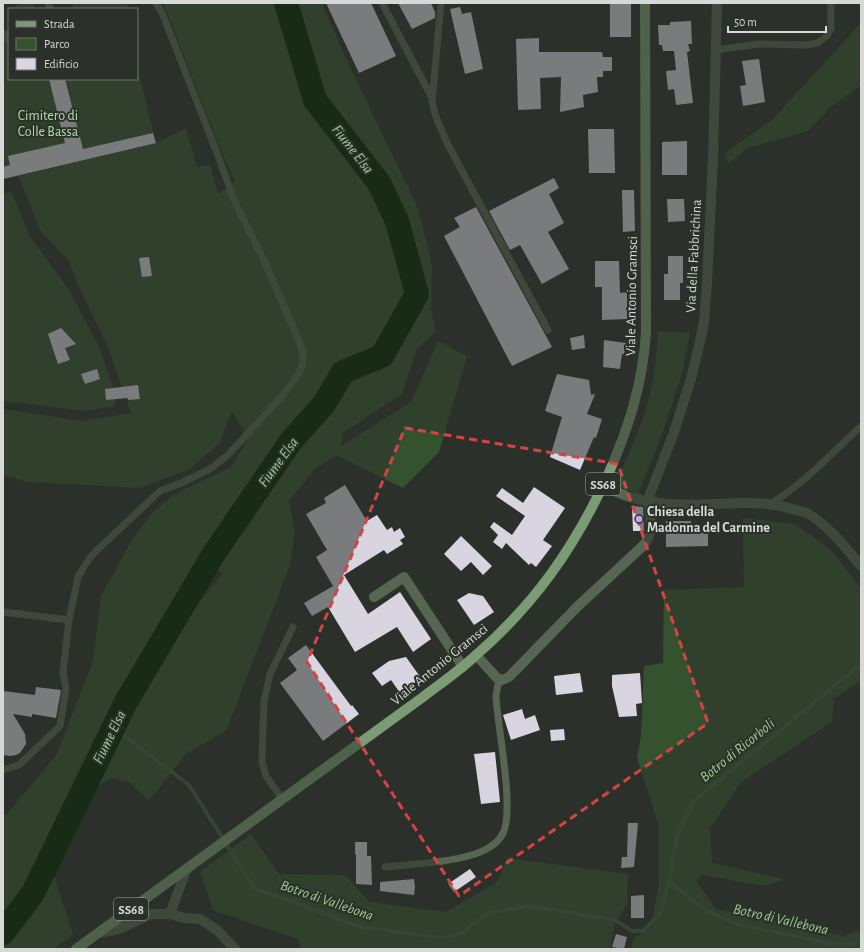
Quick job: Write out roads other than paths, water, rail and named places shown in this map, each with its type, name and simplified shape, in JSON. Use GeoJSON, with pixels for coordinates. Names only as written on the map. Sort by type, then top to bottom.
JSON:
{"type":"FeatureCollection","features":[{"type":"Feature","properties":{"kind":"main road","name":"Viale Antonio Gramsci"},"geometry":{"type":"LineString","coordinates":[[187,868],[463,667],[522,611],[549,577],[577,536],[594,506],[622,443],[629,423],[641,380],[645,354],[645,3]]}},
{"type":"Feature","properties":{"kind":"main road","name":"SS68"},"geometry":{"type":"LineString","coordinates":[[76,949],[187,868]]}},
{"type":"Feature","properties":{"kind":"street","name":"Via della Fabbrichina"},"geometry":{"type":"LineString","coordinates":[[502,680],[511,676],[582,602],[643,547],[650,534],[649,503],[654,482],[673,435],[691,379],[701,338],[707,274],[713,159],[718,3]]}},
{"type":"Feature","properties":{"kind":"street"},"geometry":{"type":"LineString","coordinates":[[603,485],[625,496],[649,503],[778,504],[807,513],[832,534],[861,566]]}},
{"type":"Feature","properties":{"kind":"street"},"geometry":{"type":"LineString","coordinates":[[374,597],[404,577],[463,667]]}},
{"type":"Feature","properties":{"kind":"street"},"geometry":{"type":"LineString","coordinates":[[476,655],[494,676],[502,680]]}},
{"type":"Feature","properties":{"kind":"street"},"geometry":{"type":"LineString","coordinates":[[170,914],[187,868]]}},
{"type":"Feature","properties":{"kind":"street"},"geometry":{"type":"LineString","coordinates":[[99,932],[119,929],[151,914],[162,913],[184,918],[200,919],[217,930],[235,949]]}},
{"type":"Feature","properties":{"kind":"lane"},"geometry":{"type":"LineString","coordinates":[[3,770],[18,765],[60,726],[66,688],[63,672],[69,620],[78,577],[93,554],[160,491],[179,484],[210,469],[228,455],[283,395],[299,373],[303,362],[303,352],[299,340],[266,265],[236,205],[163,16],[156,3]]}},
{"type":"Feature","properties":{"kind":"lane"},"geometry":{"type":"LineString","coordinates":[[382,3],[432,98]]}},
{"type":"Feature","properties":{"kind":"lane"},"geometry":{"type":"LineString","coordinates":[[441,3],[432,98],[434,113],[448,145],[548,330]]}},
{"type":"Feature","properties":{"kind":"lane"},"geometry":{"type":"LineString","coordinates":[[716,50],[758,44],[806,45],[817,43],[827,36],[831,29],[831,3]]}},
{"type":"Feature","properties":{"kind":"lane"},"geometry":{"type":"LineString","coordinates":[[770,504],[806,478],[861,426]]}},
{"type":"Feature","properties":{"kind":"lane"},"geometry":{"type":"LineString","coordinates":[[3,612],[69,620]]}},
{"type":"Feature","properties":{"kind":"lane"},"geometry":{"type":"LineString","coordinates":[[282,799],[266,776],[262,762],[264,701],[270,674],[293,627]]}},
{"type":"Feature","properties":{"kind":"lane"},"geometry":{"type":"LineString","coordinates":[[385,867],[446,860],[471,855],[488,848],[503,835],[506,819],[506,793],[496,696],[498,684],[502,680]]}},
{"type":"Feature","properties":{"kind":"waterway","name":"Fiume Elsa"},"geometry":{"type":"LineString","coordinates":[[3,933],[33,893],[126,702],[213,555],[291,441],[324,404],[343,372],[382,356],[417,294],[397,221],[379,183],[315,100],[286,3]]}},
{"type":"Feature","properties":{"kind":"waterway","name":"Botro di Ricorboli"},"geometry":{"type":"LineString","coordinates":[[669,882],[677,835],[694,801],[861,664]]}},
{"type":"Feature","properties":{"kind":"waterway","name":"Botro di Vallebona"},"geometry":{"type":"LineString","coordinates":[[114,728],[189,785],[254,888],[361,927],[443,938],[463,932],[488,913],[530,906],[615,920],[632,931],[643,931],[661,912],[669,882],[707,911],[736,924],[839,945],[861,941]]}},
{"type":"Feature","properties":{"kind":"place","name":"Chiesa della Madonna del Carmine"},"geometry":{"type":"Point","coordinates":[639,519]}},
{"type":"Feature","properties":{"kind":"park label","name":"Cimitero di Colle Bassa"},"geometry":{"type":"Point","coordinates":[48,124]}}]}
